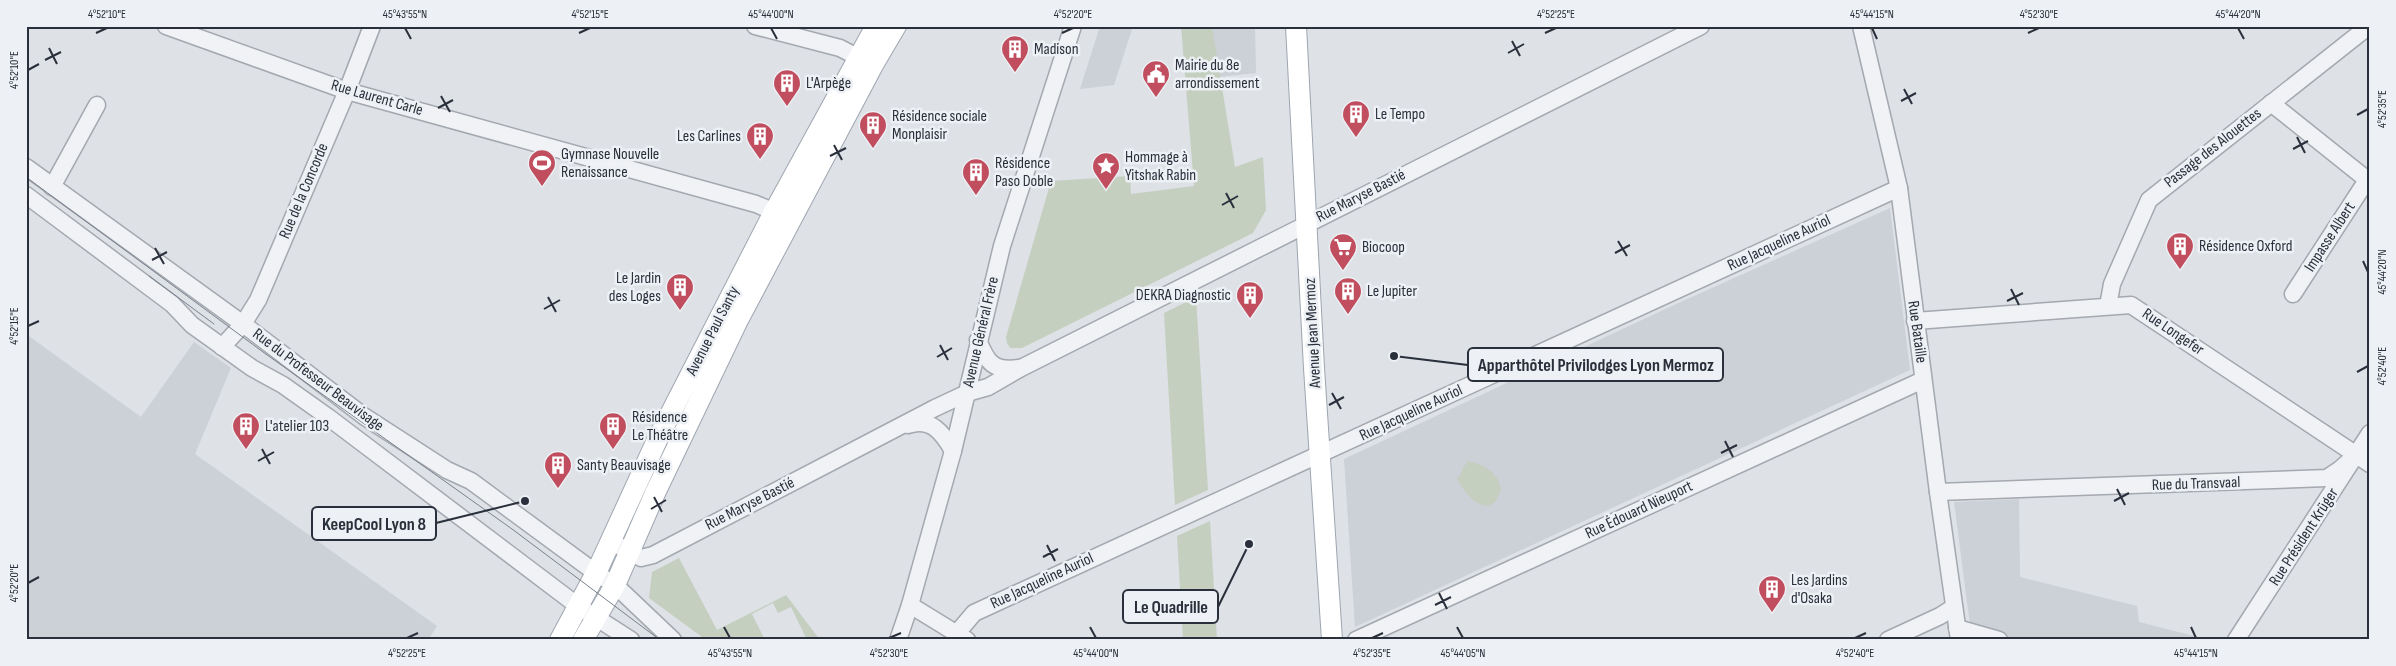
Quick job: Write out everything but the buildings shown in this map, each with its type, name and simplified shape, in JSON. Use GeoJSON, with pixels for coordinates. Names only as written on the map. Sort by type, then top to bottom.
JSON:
{"type":"FeatureCollection","features":[{"type":"Feature","properties":{"kind":"main road","name":"Avenue Paul Santy"},"geometry":{"type":"LineString","coordinates":[[583,640],[615,584],[738,320],[793,220],[865,61],[876,26]]}},
{"type":"Feature","properties":{"kind":"main road","name":"Avenue Paul Santy"},"geometry":{"type":"LineString","coordinates":[[560,640],[596,574],[658,438],[774,212],[865,61],[896,26]]}},
{"type":"Feature","properties":{"kind":"main road","name":"Avenue Jean Mermoz"},"geometry":{"type":"LineString","coordinates":[[1286,26],[1303,226]]}},
{"type":"Feature","properties":{"kind":"main road","name":"Avenue Jean Mermoz"},"geometry":{"type":"LineString","coordinates":[[1296,26],[1303,226],[1316,457],[1321,640]]}},
{"type":"Feature","properties":{"kind":"main road","name":"Avenue Jean Mermoz"},"geometry":{"type":"LineString","coordinates":[[1316,457],[1332,640]]}},
{"type":"Feature","properties":{"kind":"street","name":"Rue Laurent Carle"},"geometry":{"type":"LineString","coordinates":[[166,26],[347,91],[756,204],[793,220]]}},
{"type":"Feature","properties":{"kind":"street","name":"Rue de la Concorde"},"geometry":{"type":"LineString","coordinates":[[222,347],[243,324],[258,300],[347,91],[372,26]]}},
{"type":"Feature","properties":{"kind":"street"},"geometry":{"type":"LineString","coordinates":[[755,26],[840,48],[865,61]]}},
{"type":"Feature","properties":{"kind":"street","name":"Avenue Général Frère"},"geometry":{"type":"LineString","coordinates":[[898,640],[910,605],[953,451],[1002,246],[1073,26]]}},
{"type":"Feature","properties":{"kind":"street","name":"Rue Maryse Bastié"},"geometry":{"type":"LineString","coordinates":[[610,541],[641,558],[652,555],[967,393],[988,387],[1021,368],[1701,26]]}},
{"type":"Feature","properties":{"kind":"street","name":"Rue Bataille"},"geometry":{"type":"LineString","coordinates":[[1861,26],[1898,188],[1938,492],[1950,610],[1958,634]]}},
{"type":"Feature","properties":{"kind":"street","name":"Passage des Alouettes"},"geometry":{"type":"LineString","coordinates":[[2108,306],[2112,284],[2148,200],[2369,26]]}},
{"type":"Feature","properties":{"kind":"street"},"geometry":{"type":"LineString","coordinates":[[2271,103],[2368,181]]}},
{"type":"Feature","properties":{"kind":"street"},"geometry":{"type":"LineString","coordinates":[[52,186],[64,168],[97,105]]}},
{"type":"Feature","properties":{"kind":"street","name":"Rue du Professeur Beauvisage"},"geometry":{"type":"LineString","coordinates":[[26,167],[243,324],[365,417],[447,470],[471,481],[596,574],[615,584],[672,640]]}},
{"type":"Feature","properties":{"kind":"street","name":"Impasse Albert"},"geometry":{"type":"LineString","coordinates":[[2293,294],[2368,181]]}},
{"type":"Feature","properties":{"kind":"street","name":"Rue Jacqueline Auriol"},"geometry":{"type":"LineString","coordinates":[[962,637],[974,613],[1898,188]]}},
{"type":"Feature","properties":{"kind":"street","name":"Rue du Professeur Beauvisage"},"geometry":{"type":"LineString","coordinates":[[26,195],[172,304],[192,325],[328,417],[578,606],[631,640]]}},
{"type":"Feature","properties":{"kind":"street","name":"Rue Longefer"},"geometry":{"type":"LineString","coordinates":[[1915,322],[2131,304],[2370,464]]}},
{"type":"Feature","properties":{"kind":"street","name":"Rue Maryse Bastié"},"geometry":{"type":"LineString","coordinates":[[978,340],[985,357],[994,366],[1004,370],[1021,368]]}},
{"type":"Feature","properties":{"kind":"street","name":"Rue Édouard Nieuport"},"geometry":{"type":"LineString","coordinates":[[1356,640],[1923,380]]}},
{"type":"Feature","properties":{"kind":"street","name":"Rue Maryse Bastié"},"geometry":{"type":"LineString","coordinates":[[890,432],[919,421],[928,424],[944,435],[953,451]]}},
{"type":"Feature","properties":{"kind":"street","name":"Rue Président Krüger"},"geometry":{"type":"LineString","coordinates":[[2236,640],[2370,433]]}},
{"type":"Feature","properties":{"kind":"street","name":"Rue du Transvaal"},"geometry":{"type":"LineString","coordinates":[[1938,492],[2326,478],[2339,470],[2356,455]]}},
{"type":"Feature","properties":{"kind":"street"},"geometry":{"type":"LineString","coordinates":[[910,605],[962,637]]}},
{"type":"Feature","properties":{"kind":"street"},"geometry":{"type":"LineString","coordinates":[[1888,640],[1950,610]]}},
{"type":"Feature","properties":{"kind":"street"},"geometry":{"type":"LineString","coordinates":[[1958,634],[1999,640]]}},
{"type":"Feature","properties":{"kind":"shaded area"},"geometry":{"type":"Polygon","coordinates":[[[1100,26],[1133,26],[1114,85],[1080,89],[1100,26]]]}},
{"type":"Feature","properties":{"kind":"shaded area"},"geometry":{"type":"Polygon","coordinates":[[[1212,26],[1255,26],[1256,73],[1218,77],[1212,26]]]}},
{"type":"Feature","properties":{"kind":"shaded area"},"geometry":{"type":"Polygon","coordinates":[[[1890,208],[1910,370],[1355,627],[1344,459],[1674,305],[1890,208]]]}},
{"type":"Feature","properties":{"kind":"shaded area"},"geometry":{"type":"Polygon","coordinates":[[[26,334],[141,417],[194,342],[231,368],[195,454],[437,626],[428,640],[26,640],[26,334]]]}},
{"type":"Feature","properties":{"kind":"shaded area"},"geometry":{"type":"Polygon","coordinates":[[[2019,499],[2020,577],[2137,606],[2139,622],[2210,640],[1972,640],[1954,502],[2019,499]]]}},
{"type":"Feature","properties":{"kind":"green space"},"geometry":{"type":"Polygon","coordinates":[[[1181,26],[1212,26],[1235,167],[1263,157],[1266,210],[1253,233],[1022,348],[1010,348],[1006,337],[1051,181],[1130,176],[1131,194],[1194,186],[1181,26]]]}},
{"type":"Feature","properties":{"kind":"green space"},"geometry":{"type":"Polygon","coordinates":[[[1196,297],[1208,490],[1175,505],[1164,313],[1196,297]]]}},
{"type":"Feature","properties":{"kind":"green space"},"geometry":{"type":"Polygon","coordinates":[[[1468,461],[1480,464],[1490,470],[1500,484],[1501,490],[1497,500],[1491,505],[1478,503],[1465,492],[1460,484],[1457,477],[1460,476],[1468,461]]]}},
{"type":"Feature","properties":{"kind":"green space"},"geometry":{"type":"Polygon","coordinates":[[[1210,521],[1217,640],[1183,640],[1177,536],[1210,521]]]}},
{"type":"Feature","properties":{"kind":"green space"},"geometry":{"type":"Polygon","coordinates":[[[679,558],[717,630],[786,595],[820,640],[807,640],[791,607],[778,613],[773,603],[752,614],[765,640],[706,640],[649,598],[652,572],[679,558]]]}},
{"type":"Feature","properties":{"kind":"tram line"},"geometry":{"type":"LineString","coordinates":[[26,177],[263,352],[512,529],[660,640]]}},
{"type":"Feature","properties":{"kind":"tram line"},"geometry":{"type":"LineString","coordinates":[[149,276],[214,324]]}},
{"type":"Feature","properties":{"kind":"place","name":"Madison"},"geometry":{"type":"Point","coordinates":[1015,73]}},
{"type":"Feature","properties":{"kind":"place","name":"Mairie du 8e arrondissement"},"geometry":{"type":"Point","coordinates":[1156,98]}},
{"type":"Feature","properties":{"kind":"place","name":"L'Arpège"},"geometry":{"type":"Point","coordinates":[787,107]}},
{"type":"Feature","properties":{"kind":"place","name":"Le Tempo"},"geometry":{"type":"Point","coordinates":[1356,138]}},
{"type":"Feature","properties":{"kind":"place","name":"Résidence sociale Monplaisir"},"geometry":{"type":"Point","coordinates":[873,149]}},
{"type":"Feature","properties":{"kind":"place","name":"Les Carlines"},"geometry":{"type":"Point","coordinates":[760,160]}},
{"type":"Feature","properties":{"kind":"place","name":"Gymnase Nouvelle Renaissance"},"geometry":{"type":"Point","coordinates":[542,187]}},
{"type":"Feature","properties":{"kind":"place","name":"Hommage à Yitshak Rabin"},"geometry":{"type":"Point","coordinates":[1106,190]}},
{"type":"Feature","properties":{"kind":"place","name":"Résidence Paso Doble"},"geometry":{"type":"Point","coordinates":[976,196]}},
{"type":"Feature","properties":{"kind":"place","name":"Résidence Oxford"},"geometry":{"type":"Point","coordinates":[2180,270]}},
{"type":"Feature","properties":{"kind":"place","name":"Biocoop"},"geometry":{"type":"Point","coordinates":[1343,271]}},
{"type":"Feature","properties":{"kind":"place","name":"Le Jardin des Loges"},"geometry":{"type":"Point","coordinates":[680,311]}},
{"type":"Feature","properties":{"kind":"place","name":"Le Jupiter"},"geometry":{"type":"Point","coordinates":[1348,315]}},
{"type":"Feature","properties":{"kind":"place","name":"DEKRA Diagnostic"},"geometry":{"type":"Point","coordinates":[1250,319]}},
{"type":"Feature","properties":{"kind":"place","name":"Apparthôtel Privilodges Lyon Mermoz"},"geometry":{"type":"Point","coordinates":[1394,356]}},
{"type":"Feature","properties":{"kind":"place","name":"L'atelier 103"},"geometry":{"type":"Point","coordinates":[246,450]}},
{"type":"Feature","properties":{"kind":"place","name":"Résidence Le Théâtre"},"geometry":{"type":"Point","coordinates":[613,450]}},
{"type":"Feature","properties":{"kind":"place","name":"Santy Beauvisage"},"geometry":{"type":"Point","coordinates":[558,489]}},
{"type":"Feature","properties":{"kind":"place","name":"KeepCool Lyon 8"},"geometry":{"type":"Point","coordinates":[525,501]}},
{"type":"Feature","properties":{"kind":"place","name":"Le Quadrille"},"geometry":{"type":"Point","coordinates":[1249,544]}},
{"type":"Feature","properties":{"kind":"place","name":"Les Jardins d'Osaka"},"geometry":{"type":"Point","coordinates":[1772,613]}}]}
